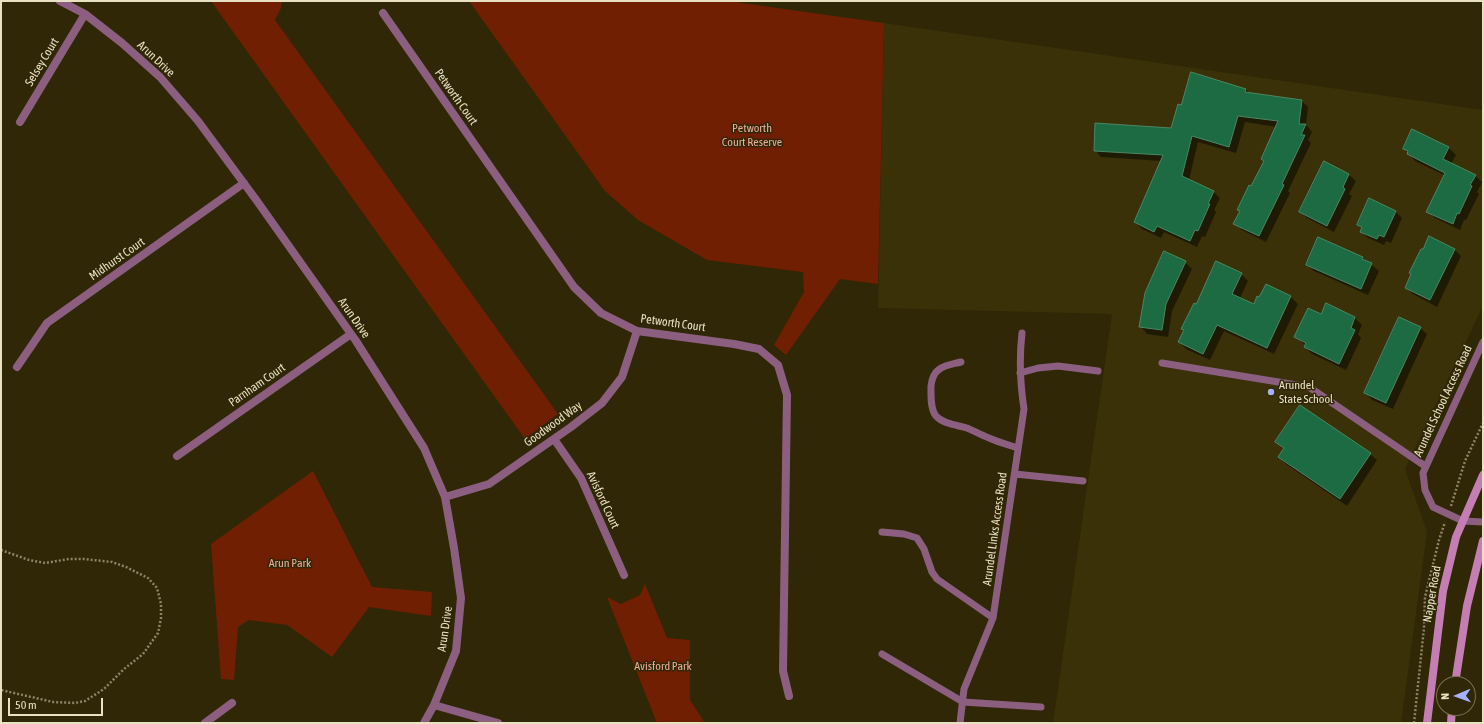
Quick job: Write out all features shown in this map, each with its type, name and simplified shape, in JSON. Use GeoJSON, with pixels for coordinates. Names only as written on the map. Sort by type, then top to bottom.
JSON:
{"type":"FeatureCollection","features":[{"type":"Feature","properties":{"kind":"main road","name":"Napper Road"},"geometry":{"type":"LineString","coordinates":[[1427,723],[1443,591],[1456,538],[1483,475]]}},
{"type":"Feature","properties":{"kind":"main road"},"geometry":{"type":"LineString","coordinates":[[1456,676],[1467,606],[1483,541]]}},
{"type":"Feature","properties":{"kind":"street","name":"Arun Drive"},"geometry":{"type":"LineString","coordinates":[[60,1],[85,14],[122,43],[160,77],[198,121],[351,334],[424,448],[444,497],[454,548],[461,598],[456,651],[434,704],[424,723]]}},
{"type":"Feature","properties":{"kind":"street","name":"Petworth Court"},"geometry":{"type":"LineString","coordinates":[[383,13],[574,287],[601,313],[637,331],[734,344],[759,350],[778,365],[787,395],[782,671],[789,696]]}},
{"type":"Feature","properties":{"kind":"street","name":"Selsey Court"},"geometry":{"type":"LineString","coordinates":[[20,122],[85,14]]}},
{"type":"Feature","properties":{"kind":"street","name":"Midhurst Court"},"geometry":{"type":"LineString","coordinates":[[17,367],[47,323],[244,183]]}},
{"type":"Feature","properties":{"kind":"street","name":"Goodwood Way"},"geometry":{"type":"LineString","coordinates":[[444,497],[489,484],[554,439],[602,403],[622,377],[637,331]]}},
{"type":"Feature","properties":{"kind":"street","name":"Parnham Court"},"geometry":{"type":"LineString","coordinates":[[177,456],[351,334]]}},
{"type":"Feature","properties":{"kind":"street","name":"Avisford Court"},"geometry":{"type":"LineString","coordinates":[[554,439],[581,478],[624,576]]}},
{"type":"Feature","properties":{"kind":"street"},"geometry":{"type":"LineString","coordinates":[[205,723],[232,703]]}},
{"type":"Feature","properties":{"kind":"street"},"geometry":{"type":"LineString","coordinates":[[434,704],[498,723]]}},
{"type":"Feature","properties":{"kind":"lane","name":"Arundel Links Access Road"},"geometry":{"type":"LineString","coordinates":[[960,723],[964,689],[993,618],[1024,409],[1020,373],[1022,333]]}},
{"type":"Feature","properties":{"kind":"lane","name":"Arundel School Access Road"},"geometry":{"type":"LineString","coordinates":[[1463,521],[1433,507],[1425,490],[1423,473],[1483,342]]}},
{"type":"Feature","properties":{"kind":"lane"},"geometry":{"type":"LineString","coordinates":[[961,362],[944,366],[933,375],[932,406],[935,415],[943,421],[967,428],[989,438],[1018,448]]}},
{"type":"Feature","properties":{"kind":"lane"},"geometry":{"type":"LineString","coordinates":[[1162,363],[1309,387],[1425,466]]}},
{"type":"Feature","properties":{"kind":"lane"},"geometry":{"type":"LineString","coordinates":[[1020,373],[1038,368],[1058,366],[1098,371]]}},
{"type":"Feature","properties":{"kind":"lane"},"geometry":{"type":"LineString","coordinates":[[1014,474],[1083,481]]}},
{"type":"Feature","properties":{"kind":"lane"},"geometry":{"type":"LineString","coordinates":[[1463,521],[1483,522]]}},
{"type":"Feature","properties":{"kind":"lane"},"geometry":{"type":"LineString","coordinates":[[882,532],[904,534],[917,538],[924,549],[932,572],[937,579],[993,618]]}},
{"type":"Feature","properties":{"kind":"lane"},"geometry":{"type":"LineString","coordinates":[[882,654],[962,702],[1041,706]]}},
{"type":"Feature","properties":{"kind":"path"},"geometry":{"type":"LineString","coordinates":[[1,550],[29,560],[46,563],[69,559],[84,559],[112,562],[126,567],[148,578],[158,588],[162,618],[158,633],[143,654],[124,669],[104,689],[85,701],[75,703],[53,702],[1,690]]}},
{"type":"Feature","properties":{"kind":"shaded area","name":"Arundel State School"},"geometry":{"type":"Polygon","coordinates":[[[884,23],[1483,110],[1483,306],[1405,469],[1427,532],[1401,723],[1053,723],[1112,314],[878,308],[884,23]]]}},
{"type":"Feature","properties":{"kind":"green space"},"geometry":{"type":"Polygon","coordinates":[[[211,1],[282,1],[281,8],[275,20],[558,414],[525,439],[211,1]]]}},
{"type":"Feature","properties":{"kind":"green space","name":"Petworth Court Reserve"},"geometry":{"type":"Polygon","coordinates":[[[469,1],[728,1],[884,23],[878,284],[840,279],[786,355],[774,345],[804,292],[803,272],[707,260],[638,220],[605,191],[469,1]]]}},
{"type":"Feature","properties":{"kind":"green space","name":"Arun Park"},"geometry":{"type":"Polygon","coordinates":[[[313,471],[372,587],[432,592],[431,616],[369,607],[332,657],[287,625],[249,620],[238,627],[234,680],[221,679],[211,544],[313,471]]]}},
{"type":"Feature","properties":{"kind":"green space","name":"Avisford Park"},"geometry":{"type":"Polygon","coordinates":[[[645,584],[667,638],[690,640],[690,700],[705,723],[657,723],[607,597],[621,604],[640,595],[645,584]]]}},
{"type":"Feature","properties":{"kind":"building"},"geometry":{"type":"Polygon","coordinates":[[[1191,72],[1246,89],[1245,92],[1302,100],[1299,124],[1306,124],[1301,135],[1305,135],[1282,184],[1284,185],[1259,236],[1233,224],[1240,211],[1237,210],[1249,185],[1251,186],[1264,161],[1261,159],[1278,121],[1238,116],[1229,147],[1192,136],[1182,176],[1214,191],[1198,231],[1195,230],[1190,241],[1157,226],[1154,232],[1134,222],[1163,155],[1094,151],[1095,123],[1171,128],[1178,104],[1181,105],[1191,72]]]}},
{"type":"Feature","properties":{"kind":"building"},"geometry":{"type":"Polygon","coordinates":[[[1412,129],[1449,147],[1443,159],[1476,175],[1453,224],[1426,212],[1445,173],[1407,154],[1408,151],[1403,149],[1412,129]]]}},
{"type":"Feature","properties":{"kind":"building"},"geometry":{"type":"Polygon","coordinates":[[[1324,161],[1349,174],[1343,187],[1345,189],[1327,226],[1299,212],[1324,161]]]}},
{"type":"Feature","properties":{"kind":"building"},"geometry":{"type":"Polygon","coordinates":[[[1369,198],[1396,211],[1384,237],[1379,235],[1377,239],[1360,232],[1362,227],[1357,225],[1369,198]]]}},
{"type":"Feature","properties":{"kind":"building"},"geometry":{"type":"Polygon","coordinates":[[[1429,236],[1455,249],[1430,300],[1405,288],[1411,274],[1409,273],[1429,236]]]}},
{"type":"Feature","properties":{"kind":"building"},"geometry":{"type":"Polygon","coordinates":[[[1318,237],[1363,257],[1362,259],[1372,263],[1361,289],[1306,265],[1318,237]]]}},
{"type":"Feature","properties":{"kind":"building"},"geometry":{"type":"Polygon","coordinates":[[[1164,251],[1186,261],[1166,304],[1162,330],[1139,327],[1145,293],[1164,251]]]}},
{"type":"Feature","properties":{"kind":"building"},"geometry":{"type":"Polygon","coordinates":[[[1216,261],[1242,273],[1232,294],[1254,304],[1257,296],[1259,297],[1266,284],[1291,296],[1267,348],[1217,325],[1203,354],[1178,342],[1184,330],[1181,329],[1194,303],[1196,304],[1216,261]]]}},
{"type":"Feature","properties":{"kind":"building"},"geometry":{"type":"Polygon","coordinates":[[[1326,303],[1355,317],[1351,328],[1355,330],[1339,364],[1304,347],[1306,343],[1294,337],[1308,308],[1321,314],[1326,303]]]}},
{"type":"Feature","properties":{"kind":"building"},"geometry":{"type":"Polygon","coordinates":[[[1399,317],[1421,327],[1386,403],[1364,393],[1399,317]]]}},
{"type":"Feature","properties":{"kind":"building"},"geometry":{"type":"Polygon","coordinates":[[[1300,405],[1371,453],[1340,499],[1278,457],[1284,448],[1275,442],[1300,405]]]}},
{"type":"Feature","properties":{"kind":"place","name":"Arundel State School"},"geometry":{"type":"Point","coordinates":[1271,392]}}]}
